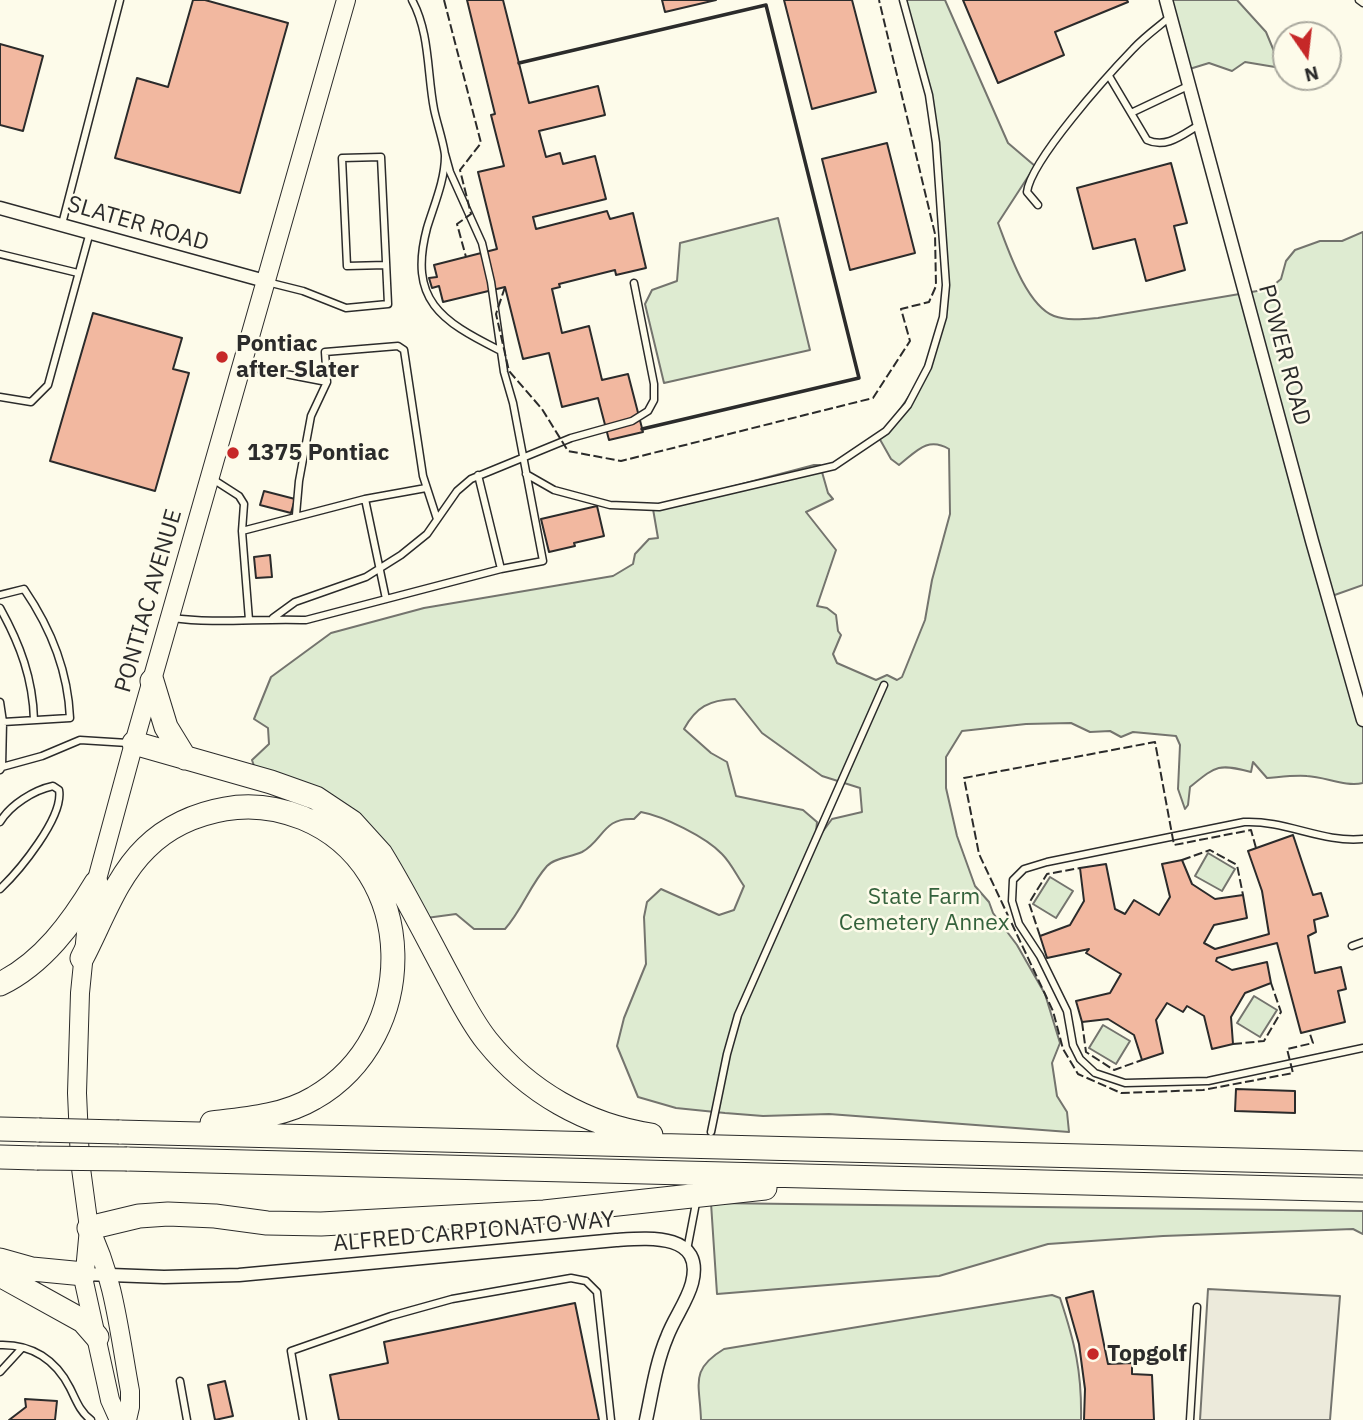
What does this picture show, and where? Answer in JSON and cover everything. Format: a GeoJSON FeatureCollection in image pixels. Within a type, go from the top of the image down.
{"type":"FeatureCollection","features":[{"type":"Feature","properties":{"kind":"highway"},"geometry":{"type":"LineString","coordinates":[[152,681],[166,727],[185,758]]}},
{"type":"Feature","properties":{"kind":"highway"},"geometry":{"type":"LineString","coordinates":[[134,743],[302,793],[328,805],[352,822],[381,854],[478,1027],[511,1066],[539,1090],[589,1119],[617,1128],[715,1140]]}},
{"type":"Feature","properties":{"kind":"highway"},"geometry":{"type":"LineString","coordinates":[[82,958],[125,876],[145,849],[157,838],[184,822],[215,811],[247,806],[294,814],[318,825],[338,839],[361,861],[377,886],[391,930],[393,980],[382,1020],[349,1070],[326,1091],[300,1105],[268,1115],[119,1132]]}},
{"type":"Feature","properties":{"kind":"highway"},"geometry":{"type":"LineString","coordinates":[[0,984],[22,971],[57,939],[96,883]]}},
{"type":"Feature","properties":{"kind":"highway"},"geometry":{"type":"LineString","coordinates":[[0,1129],[715,1140],[1363,1163]]}},
{"type":"Feature","properties":{"kind":"highway"},"geometry":{"type":"LineString","coordinates":[[0,1157],[1363,1190]]}},
{"type":"Feature","properties":{"kind":"highway"},"geometry":{"type":"LineString","coordinates":[[89,1227],[158,1214],[215,1216],[267,1223],[321,1224],[531,1213],[739,1190],[923,1179]]}},
{"type":"Feature","properties":{"kind":"highway"},"geometry":{"type":"LineString","coordinates":[[0,1260],[32,1269],[84,1274]]}},
{"type":"Feature","properties":{"kind":"highway"},"geometry":{"type":"LineString","coordinates":[[0,1275],[83,1321],[97,1337]]}},
{"type":"Feature","properties":{"kind":"main road","name":"PONTIAC AVENUE"},"geometry":{"type":"LineString","coordinates":[[119,1420],[110,1400],[97,1337],[89,1313],[84,1274],[89,1227],[80,1161],[78,1113],[82,958],[96,883],[134,743],[346,0]]}},
{"type":"Feature","properties":{"kind":"main road","name":"PONTIAC AVENUE"},"geometry":{"type":"LineString","coordinates":[[89,1227],[107,1275],[130,1391],[127,1420]]}},
{"type":"Feature","properties":{"kind":"street","name":"POWER ROAD"},"geometry":{"type":"LineString","coordinates":[[1166,0],[1363,720]]}},
{"type":"Feature","properties":{"kind":"street","name":"SLATER ROAD"},"geometry":{"type":"LineString","coordinates":[[0,208],[265,281]]}},
{"type":"Feature","properties":{"kind":"street","name":"ALFRED CARPIONATO WAY"},"geometry":{"type":"LineString","coordinates":[[84,1274],[164,1278],[239,1275],[632,1239],[675,1242],[686,1251]]}},
{"type":"Feature","properties":{"kind":"street"},"geometry":{"type":"LineString","coordinates":[[646,1420],[662,1351],[692,1282],[693,1268],[686,1251]]}},
{"type":"Feature","properties":{"kind":"lane"},"geometry":{"type":"LineString","coordinates":[[62,224],[120,0]]}},
{"type":"Feature","properties":{"kind":"lane"},"geometry":{"type":"LineString","coordinates":[[170,618],[204,622],[273,618],[306,620],[500,569],[543,561],[513,403],[499,349],[491,282],[482,243],[454,182],[445,154],[433,107],[425,33],[420,14],[412,0]]}},
{"type":"Feature","properties":{"kind":"lane"},"geometry":{"type":"LineString","coordinates":[[526,474],[554,490],[610,505],[659,507],[835,466],[886,431],[908,405],[928,367],[943,317],[946,285],[936,143],[929,95],[903,0]]}},
{"type":"Feature","properties":{"kind":"lane"},"geometry":{"type":"LineString","coordinates":[[1038,205],[1027,192],[1028,182],[1059,134],[1134,47],[1170,17]]}},
{"type":"Feature","properties":{"kind":"lane"},"geometry":{"type":"LineString","coordinates":[[1109,76],[1147,140],[1157,145],[1171,141],[1199,125]]}},
{"type":"Feature","properties":{"kind":"lane"},"geometry":{"type":"LineString","coordinates":[[1131,113],[1188,86]]}},
{"type":"Feature","properties":{"kind":"lane"},"geometry":{"type":"LineString","coordinates":[[445,154],[428,228],[421,268],[422,282],[437,309],[448,321],[463,332],[499,349]]}},
{"type":"Feature","properties":{"kind":"lane"},"geometry":{"type":"LineString","coordinates":[[265,281],[303,291],[346,308],[388,304],[381,157],[342,158],[347,266],[386,265]]}},
{"type":"Feature","properties":{"kind":"lane"},"geometry":{"type":"LineString","coordinates":[[0,397],[30,402],[48,384],[90,232]]}},
{"type":"Feature","properties":{"kind":"lane"},"geometry":{"type":"LineString","coordinates":[[0,254],[78,273]]}},
{"type":"Feature","properties":{"kind":"lane"},"geometry":{"type":"LineString","coordinates":[[273,618],[295,602],[366,577],[381,568],[427,534],[457,491],[478,475],[571,439],[632,421],[648,411],[654,400],[654,384],[634,283]]}},
{"type":"Feature","properties":{"kind":"lane"},"geometry":{"type":"LineString","coordinates":[[296,515],[299,481],[311,416],[327,382],[325,352],[398,346],[404,350],[426,488],[437,519]]}},
{"type":"Feature","properties":{"kind":"lane"},"geometry":{"type":"LineString","coordinates":[[240,366],[327,382]]}},
{"type":"Feature","properties":{"kind":"lane"},"geometry":{"type":"LineString","coordinates":[[478,475],[500,569]]}},
{"type":"Feature","properties":{"kind":"lane"},"geometry":{"type":"LineString","coordinates":[[209,477],[239,496],[243,504],[242,531],[249,620]]}},
{"type":"Feature","properties":{"kind":"lane"},"geometry":{"type":"LineString","coordinates":[[242,531],[296,515],[426,488]]}},
{"type":"Feature","properties":{"kind":"lane"},"geometry":{"type":"LineString","coordinates":[[365,499],[386,599]]}},
{"type":"Feature","properties":{"kind":"lane"},"geometry":{"type":"LineString","coordinates":[[0,594],[23,589],[46,628],[63,667],[69,695],[70,718],[3,722]]}},
{"type":"Feature","properties":{"kind":"lane"},"geometry":{"type":"LineString","coordinates":[[0,608],[24,660],[32,690],[34,720]]}},
{"type":"Feature","properties":{"kind":"lane"},"geometry":{"type":"LineString","coordinates":[[715,1140],[727,1054],[738,1015],[884,685]]}},
{"type":"Feature","properties":{"kind":"lane"},"geometry":{"type":"LineString","coordinates":[[0,702],[3,722],[1,768],[42,756],[80,740],[134,743]]}},
{"type":"Feature","properties":{"kind":"lane"},"geometry":{"type":"LineString","coordinates":[[0,889],[34,849],[60,799],[59,790],[52,786],[40,788],[1,817]]}},
{"type":"Feature","properties":{"kind":"lane"},"geometry":{"type":"LineString","coordinates":[[1363,839],[1333,839],[1287,825],[1260,821],[1233,824],[1024,869],[1013,880],[1012,901],[1020,923],[1067,1011],[1073,1045],[1080,1059],[1095,1073],[1125,1083],[1208,1081],[1363,1048]]}},
{"type":"Feature","properties":{"kind":"lane"},"geometry":{"type":"LineString","coordinates":[[1352,946],[1363,942]]}},
{"type":"Feature","properties":{"kind":"lane"},"geometry":{"type":"LineString","coordinates":[[686,1251],[696,1203]]}},
{"type":"Feature","properties":{"kind":"lane"},"geometry":{"type":"LineString","coordinates":[[303,1420],[291,1352],[391,1316],[452,1299],[571,1278],[586,1281],[597,1292],[611,1420]]}},
{"type":"Feature","properties":{"kind":"lane"},"geometry":{"type":"LineString","coordinates":[[1191,1420],[1197,1307]]}},
{"type":"Feature","properties":{"kind":"lane"},"geometry":{"type":"LineString","coordinates":[[0,1345],[22,1348],[46,1356],[65,1379],[81,1409],[91,1420]]}},
{"type":"Feature","properties":{"kind":"lane"},"geometry":{"type":"LineString","coordinates":[[0,1372],[22,1348]]}},
{"type":"Feature","properties":{"kind":"lane"},"geometry":{"type":"LineString","coordinates":[[180,1381],[187,1420]]}},
{"type":"Feature","properties":{"kind":"green space","name":"State Farm Cemetery Annex"},"geometry":{"type":"Polygon","coordinates":[[[903,0],[945,0],[1008,143],[1035,166],[998,223],[1027,289],[1044,310],[1059,318],[1098,318],[1269,289],[1281,279],[1286,261],[1295,250],[1320,241],[1342,241],[1363,232],[1363,585],[1329,597],[1363,723],[1363,783],[1349,784],[1307,776],[1267,778],[1253,762],[1251,772],[1224,767],[1206,775],[1190,787],[1185,809],[1178,789],[1180,745],[1176,736],[1133,732],[1121,737],[1110,731],[1090,732],[1071,723],[1026,724],[962,731],[946,757],[946,788],[957,836],[975,886],[989,902],[993,913],[1017,945],[1045,994],[1060,1043],[1052,1063],[1057,1096],[1067,1112],[1069,1132],[829,1114],[763,1116],[725,1113],[676,1108],[638,1097],[617,1046],[624,1018],[646,964],[644,917],[647,902],[661,889],[719,915],[734,910],[744,886],[715,847],[684,828],[641,812],[634,819],[624,819],[609,826],[582,852],[550,863],[505,929],[474,929],[456,914],[419,919],[368,839],[257,775],[252,760],[269,744],[268,728],[254,719],[271,677],[331,633],[424,608],[613,576],[633,564],[635,554],[649,539],[658,538],[653,509],[655,507],[814,465],[820,465],[828,493],[833,499],[806,512],[836,550],[817,606],[827,608],[836,615],[841,635],[833,654],[837,663],[876,680],[887,675],[897,680],[902,677],[925,620],[932,580],[950,514],[949,449],[941,445],[928,445],[899,465],[891,459],[878,436],[901,408],[920,377],[935,344],[945,309],[930,94],[903,0]],[[735,699],[704,706],[693,715],[684,729],[711,753],[727,762],[736,796],[803,810],[817,822],[815,842],[832,819],[862,812],[860,788],[822,776],[762,733],[735,699]]]}},
{"type":"Feature","properties":{"kind":"green space"},"geometry":{"type":"Polygon","coordinates":[[[1167,0],[1237,0],[1266,32],[1272,46],[1272,66],[1245,62],[1232,71],[1209,63],[1183,71],[1167,0]]]}},
{"type":"Feature","properties":{"kind":"green space"},"geometry":{"type":"Polygon","coordinates":[[[778,218],[810,350],[664,383],[645,304],[652,290],[677,281],[680,243],[778,218]]]}},
{"type":"Feature","properties":{"kind":"green space"},"geometry":{"type":"Polygon","coordinates":[[[1208,853],[1235,869],[1222,891],[1195,876],[1208,853]]]}},
{"type":"Feature","properties":{"kind":"green space"},"geometry":{"type":"Polygon","coordinates":[[[1050,877],[1073,891],[1056,918],[1033,904],[1050,877]]]}},
{"type":"Feature","properties":{"kind":"green space"},"geometry":{"type":"Polygon","coordinates":[[[1254,996],[1277,1010],[1260,1037],[1237,1023],[1254,996]]]}},
{"type":"Feature","properties":{"kind":"green space"},"geometry":{"type":"Polygon","coordinates":[[[1103,1025],[1130,1041],[1116,1064],[1089,1048],[1103,1025]]]}},
{"type":"Feature","properties":{"kind":"green space"},"geometry":{"type":"Polygon","coordinates":[[[711,1203],[1363,1211],[1363,1234],[1353,1229],[1163,1236],[1048,1244],[939,1276],[717,1294],[711,1203]]]}},
{"type":"Feature","properties":{"kind":"green space"},"geometry":{"type":"Polygon","coordinates":[[[1052,1295],[1060,1298],[1074,1344],[1079,1372],[1081,1420],[701,1420],[701,1371],[724,1349],[1052,1295]]]}},
{"type":"Feature","properties":{"kind":"shaded area"},"geometry":{"type":"Polygon","coordinates":[[[1208,1289],[1340,1296],[1330,1420],[1200,1420],[1208,1289]]]}},
{"type":"Feature","properties":{"kind":"building"},"geometry":{"type":"Polygon","coordinates":[[[193,0],[205,0],[288,23],[240,193],[115,158],[137,78],[168,87],[193,0]]]}},
{"type":"Feature","properties":{"kind":"building"},"geometry":{"type":"Polygon","coordinates":[[[467,0],[503,0],[529,103],[598,86],[605,115],[539,131],[546,157],[560,153],[563,164],[595,156],[606,199],[533,217],[536,229],[607,211],[610,219],[633,213],[646,268],[616,275],[615,270],[559,284],[560,287],[552,289],[562,333],[589,326],[602,380],[628,374],[643,432],[609,440],[598,398],[562,407],[549,353],[523,359],[505,287],[443,302],[439,286],[432,288],[429,278],[437,277],[434,265],[497,249],[478,172],[504,166],[491,115],[495,114],[467,0]]]}},
{"type":"Feature","properties":{"kind":"building"},"geometry":{"type":"Polygon","coordinates":[[[662,0],[716,0],[665,12],[662,0]]]}},
{"type":"Feature","properties":{"kind":"building"},"geometry":{"type":"Polygon","coordinates":[[[784,0],[852,0],[876,92],[812,109],[784,0]]]}},
{"type":"Feature","properties":{"kind":"building"},"geometry":{"type":"Polygon","coordinates":[[[963,0],[1128,2],[1055,32],[1064,55],[998,83],[963,0]]]}},
{"type":"Feature","properties":{"kind":"building"},"geometry":{"type":"Polygon","coordinates":[[[0,44],[43,56],[23,131],[0,125],[0,44]]]}},
{"type":"Feature","properties":{"kind":"building"},"geometry":{"type":"Polygon","coordinates":[[[887,143],[915,253],[850,270],[822,159],[887,143]]]}},
{"type":"Feature","properties":{"kind":"building"},"geometry":{"type":"Polygon","coordinates":[[[1171,163],[1187,223],[1174,226],[1185,270],[1146,281],[1135,239],[1093,249],[1077,188],[1171,163]]]}},
{"type":"Feature","properties":{"kind":"building"},"geometry":{"type":"Polygon","coordinates":[[[93,313],[182,338],[173,369],[189,373],[155,491],[50,461],[93,313]]]}},
{"type":"Feature","properties":{"kind":"building"},"geometry":{"type":"Polygon","coordinates":[[[264,491],[295,499],[291,513],[260,505],[264,491]]]}},
{"type":"Feature","properties":{"kind":"building"},"geometry":{"type":"Polygon","coordinates":[[[597,506],[604,536],[549,552],[541,519],[597,506]]]}},
{"type":"Feature","properties":{"kind":"building"},"geometry":{"type":"Polygon","coordinates":[[[270,555],[272,577],[256,578],[254,557],[270,555]]]}},
{"type":"Feature","properties":{"kind":"building"},"geometry":{"type":"Polygon","coordinates":[[[1293,835],[1313,895],[1321,893],[1328,916],[1314,920],[1316,932],[1308,936],[1315,973],[1341,967],[1346,989],[1338,991],[1345,1022],[1301,1033],[1277,943],[1217,958],[1216,961],[1232,970],[1267,962],[1271,983],[1245,993],[1231,1017],[1233,1044],[1212,1049],[1204,1016],[1187,1006],[1183,1012],[1167,1003],[1156,1020],[1163,1053],[1142,1060],[1134,1035],[1108,1019],[1082,1022],[1076,1001],[1110,993],[1121,974],[1086,953],[1089,949],[1047,958],[1040,936],[1070,925],[1084,901],[1080,868],[1106,864],[1115,909],[1125,914],[1134,900],[1159,915],[1170,897],[1162,864],[1182,860],[1192,884],[1215,899],[1243,895],[1247,918],[1214,925],[1204,943],[1215,949],[1269,934],[1262,891],[1248,851],[1293,835]]]}},
{"type":"Feature","properties":{"kind":"building"},"geometry":{"type":"Polygon","coordinates":[[[1236,1089],[1295,1091],[1295,1113],[1235,1111],[1236,1089]]]}},
{"type":"Feature","properties":{"kind":"building","name":"Topgolf"},"geometry":{"type":"Polygon","coordinates":[[[1093,1291],[1108,1364],[1132,1363],[1132,1374],[1152,1375],[1154,1420],[1084,1420],[1085,1389],[1079,1344],[1066,1298],[1093,1291]]]}},
{"type":"Feature","properties":{"kind":"building"},"geometry":{"type":"Polygon","coordinates":[[[575,1303],[599,1420],[339,1420],[330,1375],[388,1363],[384,1342],[575,1303]]]}},
{"type":"Feature","properties":{"kind":"building"},"geometry":{"type":"Polygon","coordinates":[[[225,1381],[233,1416],[215,1420],[208,1385],[225,1381]]]}},
{"type":"Feature","properties":{"kind":"building"},"geometry":{"type":"Polygon","coordinates":[[[25,1399],[57,1401],[55,1420],[9,1420],[26,1407],[25,1399]]]}},
{"type":"Feature","properties":{"kind":"fence"},"geometry":{"type":"LineString","coordinates":[[444,0],[481,143],[460,170],[471,214],[457,224],[466,257]]}},
{"type":"Feature","properties":{"kind":"fence"},"geometry":{"type":"LineString","coordinates":[[505,287],[496,314],[509,371],[542,409],[568,451],[621,461],[873,398],[910,341],[901,309],[929,302],[936,286],[935,234],[879,0]]}},
{"type":"Feature","properties":{"kind":"fence"},"geometry":{"type":"LineString","coordinates":[[1256,848],[1251,830],[1174,845],[1155,742],[964,778],[979,854],[1053,1011],[1063,1049],[1078,1074],[1121,1093],[1203,1090],[1293,1073],[1287,1049],[1313,1043],[1309,1031]]}},
{"type":"Feature","properties":{"kind":"fence"},"geometry":{"type":"LineString","coordinates":[[1182,860],[1210,850],[1237,865],[1243,895]]}},
{"type":"Feature","properties":{"kind":"fence"},"geometry":{"type":"LineString","coordinates":[[1040,936],[1029,903],[1047,874],[1080,868]]}},
{"type":"Feature","properties":{"kind":"fence"},"geometry":{"type":"LineString","coordinates":[[1233,1044],[1264,1041],[1281,1012],[1271,983]]}},
{"type":"Feature","properties":{"kind":"fence"},"geometry":{"type":"LineString","coordinates":[[1082,1022],[1086,1052],[1114,1070],[1142,1060]]}},
{"type":"Feature","properties":{"kind":"wall"},"geometry":{"type":"LineString","coordinates":[[519,63],[766,5],[859,378],[642,429]]}},
{"type":"Feature","properties":{"kind":"place","name":"Pontiac after Slater"},"geometry":{"type":"Point","coordinates":[222,357]}},
{"type":"Feature","properties":{"kind":"place","name":"1375 Pontiac"},"geometry":{"type":"Point","coordinates":[233,453]}},
{"type":"Feature","properties":{"kind":"place","name":"Topgolf"},"geometry":{"type":"Point","coordinates":[1093,1354]}}]}
